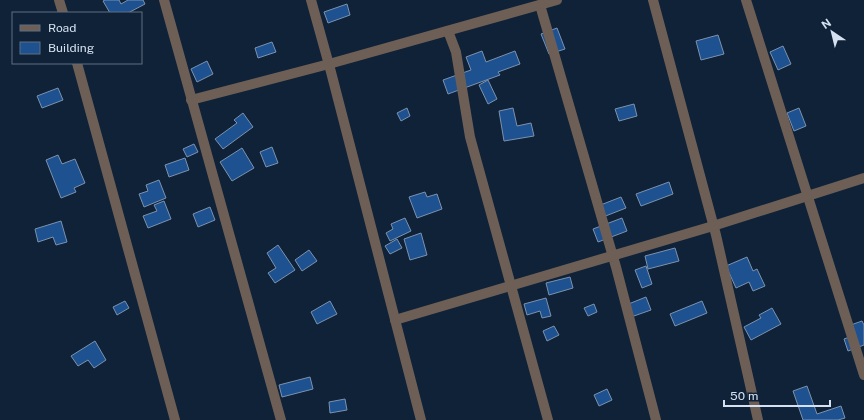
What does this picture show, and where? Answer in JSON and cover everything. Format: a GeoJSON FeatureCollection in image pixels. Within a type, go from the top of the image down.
{"type":"FeatureCollection","features":[{"type":"Feature","properties":{"kind":"street"},"geometry":{"type":"LineString","coordinates":[[59,0],[63,12]]}},
{"type":"Feature","properties":{"kind":"street"},"geometry":{"type":"LineString","coordinates":[[164,0],[281,420]]}},
{"type":"Feature","properties":{"kind":"street"},"geometry":{"type":"LineString","coordinates":[[311,0],[421,420]]}},
{"type":"Feature","properties":{"kind":"street"},"geometry":{"type":"LineString","coordinates":[[192,100],[329,64],[557,0]]}},
{"type":"Feature","properties":{"kind":"street"},"geometry":{"type":"LineString","coordinates":[[653,0],[713,226],[758,420]]}},
{"type":"Feature","properties":{"kind":"street"},"geometry":{"type":"LineString","coordinates":[[746,0],[864,375]]}},
{"type":"Feature","properties":{"kind":"street"},"geometry":{"type":"LineString","coordinates":[[540,5],[613,256],[656,420]]}},
{"type":"Feature","properties":{"kind":"street"},"geometry":{"type":"LineString","coordinates":[[448,31],[456,52],[470,137],[548,420]]}},
{"type":"Feature","properties":{"kind":"street"},"geometry":{"type":"LineString","coordinates":[[77,64],[175,420]]}},
{"type":"Feature","properties":{"kind":"street"},"geometry":{"type":"LineString","coordinates":[[395,320],[713,226],[864,178]]}},
{"type":"Feature","properties":{"kind":"building"},"geometry":{"type":"Polygon","coordinates":[[[119,0],[121,4],[128,0],[143,0],[145,4],[130,12],[109,12],[103,1],[119,0]]]}},
{"type":"Feature","properties":{"kind":"building"},"geometry":{"type":"Polygon","coordinates":[[[347,4],[350,15],[328,23],[324,12],[347,4]]]}},
{"type":"Feature","properties":{"kind":"building"},"geometry":{"type":"Polygon","coordinates":[[[557,28],[565,49],[549,54],[541,34],[557,28]]]}},
{"type":"Feature","properties":{"kind":"building"},"geometry":{"type":"Polygon","coordinates":[[[718,35],[724,54],[701,60],[696,41],[718,35]]]}},
{"type":"Feature","properties":{"kind":"building"},"geometry":{"type":"Polygon","coordinates":[[[272,42],[276,52],[258,58],[255,48],[272,42]]]}},
{"type":"Feature","properties":{"kind":"building"},"geometry":{"type":"Polygon","coordinates":[[[783,46],[791,64],[778,70],[770,52],[783,46]]]}},
{"type":"Feature","properties":{"kind":"building"},"geometry":{"type":"Polygon","coordinates":[[[482,51],[486,62],[515,51],[520,64],[498,72],[500,75],[448,94],[443,80],[471,70],[466,57],[482,51]]]}},
{"type":"Feature","properties":{"kind":"building"},"geometry":{"type":"Polygon","coordinates":[[[207,61],[213,74],[197,82],[191,69],[207,61]]]}},
{"type":"Feature","properties":{"kind":"building"},"geometry":{"type":"Polygon","coordinates":[[[488,80],[497,99],[488,104],[479,85],[488,80]]]}},
{"type":"Feature","properties":{"kind":"building"},"geometry":{"type":"Polygon","coordinates":[[[58,88],[63,100],[42,108],[37,96],[58,88]]]}},
{"type":"Feature","properties":{"kind":"building"},"geometry":{"type":"Polygon","coordinates":[[[634,104],[637,116],[619,121],[615,109],[634,104]]]}},
{"type":"Feature","properties":{"kind":"building"},"geometry":{"type":"Polygon","coordinates":[[[407,108],[410,116],[401,121],[397,113],[407,108]]]}},
{"type":"Feature","properties":{"kind":"building"},"geometry":{"type":"Polygon","coordinates":[[[513,108],[517,126],[531,123],[534,136],[504,141],[499,111],[513,108]]]}},
{"type":"Feature","properties":{"kind":"building"},"geometry":{"type":"Polygon","coordinates":[[[799,108],[806,126],[794,131],[787,113],[799,108]]]}},
{"type":"Feature","properties":{"kind":"building"},"geometry":{"type":"Polygon","coordinates":[[[243,113],[253,127],[223,149],[215,139],[237,123],[234,120],[243,113]]]}},
{"type":"Feature","properties":{"kind":"building"},"geometry":{"type":"Polygon","coordinates":[[[194,144],[198,152],[187,157],[183,149],[194,144]]]}},
{"type":"Feature","properties":{"kind":"building"},"geometry":{"type":"Polygon","coordinates":[[[272,147],[278,163],[266,167],[260,152],[272,147]]]}},
{"type":"Feature","properties":{"kind":"building"},"geometry":{"type":"Polygon","coordinates":[[[242,148],[254,168],[232,181],[220,162],[242,148]]]}},
{"type":"Feature","properties":{"kind":"building"},"geometry":{"type":"Polygon","coordinates":[[[58,155],[62,164],[75,159],[85,183],[74,188],[76,192],[61,198],[46,160],[58,155]]]}},
{"type":"Feature","properties":{"kind":"building"},"geometry":{"type":"Polygon","coordinates":[[[185,158],[189,170],[169,177],[165,165],[185,158]]]}},
{"type":"Feature","properties":{"kind":"building"},"geometry":{"type":"Polygon","coordinates":[[[159,180],[166,198],[144,207],[139,194],[148,191],[146,185],[159,180]]]}},
{"type":"Feature","properties":{"kind":"building"},"geometry":{"type":"Polygon","coordinates":[[[669,182],[673,194],[641,206],[636,194],[669,182]]]}},
{"type":"Feature","properties":{"kind":"building"},"geometry":{"type":"Polygon","coordinates":[[[425,192],[427,197],[437,194],[442,209],[417,218],[409,197],[425,192]]]}},
{"type":"Feature","properties":{"kind":"building"},"geometry":{"type":"Polygon","coordinates":[[[621,197],[626,208],[603,217],[598,206],[621,197]]]}},
{"type":"Feature","properties":{"kind":"building"},"geometry":{"type":"Polygon","coordinates":[[[164,201],[171,219],[148,228],[143,216],[157,211],[154,205],[164,201]]]}},
{"type":"Feature","properties":{"kind":"building"},"geometry":{"type":"Polygon","coordinates":[[[210,207],[215,220],[198,227],[193,214],[210,207]]]}},
{"type":"Feature","properties":{"kind":"building"},"geometry":{"type":"Polygon","coordinates":[[[405,218],[411,231],[390,241],[386,233],[393,229],[391,224],[405,218]]]}},
{"type":"Feature","properties":{"kind":"building"},"geometry":{"type":"Polygon","coordinates":[[[622,218],[627,231],[598,242],[593,229],[622,218]]]}},
{"type":"Feature","properties":{"kind":"building"},"geometry":{"type":"Polygon","coordinates":[[[61,221],[67,242],[56,245],[53,237],[38,242],[35,229],[61,221]]]}},
{"type":"Feature","properties":{"kind":"building"},"geometry":{"type":"Polygon","coordinates":[[[421,233],[427,255],[410,260],[404,239],[421,233]]]}},
{"type":"Feature","properties":{"kind":"building"},"geometry":{"type":"Polygon","coordinates":[[[397,239],[402,248],[390,254],[385,246],[397,239]]]}},
{"type":"Feature","properties":{"kind":"building"},"geometry":{"type":"Polygon","coordinates":[[[278,245],[295,270],[275,283],[268,273],[276,268],[267,253],[278,245]]]}},
{"type":"Feature","properties":{"kind":"building"},"geometry":{"type":"Polygon","coordinates":[[[675,248],[679,261],[648,269],[645,256],[675,248]]]}},
{"type":"Feature","properties":{"kind":"building"},"geometry":{"type":"Polygon","coordinates":[[[309,250],[317,261],[302,271],[295,260],[309,250]]]}},
{"type":"Feature","properties":{"kind":"building"},"geometry":{"type":"Polygon","coordinates":[[[747,257],[753,271],[757,269],[765,286],[753,291],[749,282],[736,288],[726,266],[747,257]]]}},
{"type":"Feature","properties":{"kind":"building"},"geometry":{"type":"Polygon","coordinates":[[[646,266],[652,284],[642,288],[635,270],[646,266]]]}},
{"type":"Feature","properties":{"kind":"building"},"geometry":{"type":"Polygon","coordinates":[[[570,277],[573,288],[549,295],[546,283],[570,277]]]}},
{"type":"Feature","properties":{"kind":"building"},"geometry":{"type":"Polygon","coordinates":[[[646,297],[651,310],[631,317],[626,305],[646,297]]]}},
{"type":"Feature","properties":{"kind":"building"},"geometry":{"type":"Polygon","coordinates":[[[546,298],[551,316],[542,318],[540,311],[527,315],[524,304],[546,298]]]}},
{"type":"Feature","properties":{"kind":"building"},"geometry":{"type":"Polygon","coordinates":[[[125,301],[129,308],[117,315],[113,307],[125,301]]]}},
{"type":"Feature","properties":{"kind":"building"},"geometry":{"type":"Polygon","coordinates":[[[330,301],[337,314],[317,324],[311,312],[330,301]]]}},
{"type":"Feature","properties":{"kind":"building"},"geometry":{"type":"Polygon","coordinates":[[[702,301],[707,313],[675,326],[670,314],[702,301]]]}},
{"type":"Feature","properties":{"kind":"building"},"geometry":{"type":"Polygon","coordinates":[[[594,304],[597,312],[588,316],[584,308],[594,304]]]}},
{"type":"Feature","properties":{"kind":"building"},"geometry":{"type":"Polygon","coordinates":[[[772,308],[781,324],[751,340],[744,327],[761,318],[759,315],[772,308]]]}},
{"type":"Feature","properties":{"kind":"building"},"geometry":{"type":"Polygon","coordinates":[[[862,321],[864,325],[864,345],[848,351],[844,339],[852,336],[848,326],[862,321]]]}},
{"type":"Feature","properties":{"kind":"building"},"geometry":{"type":"Polygon","coordinates":[[[554,326],[559,335],[547,341],[543,331],[554,326]]]}},
{"type":"Feature","properties":{"kind":"building"},"geometry":{"type":"Polygon","coordinates":[[[95,341],[106,360],[94,368],[88,360],[78,366],[71,356],[95,341]]]}},
{"type":"Feature","properties":{"kind":"building"},"geometry":{"type":"Polygon","coordinates":[[[310,377],[313,389],[282,397],[279,385],[310,377]]]}},
{"type":"Feature","properties":{"kind":"building"},"geometry":{"type":"Polygon","coordinates":[[[807,386],[817,414],[841,406],[845,418],[838,420],[803,420],[793,391],[807,386]]]}},
{"type":"Feature","properties":{"kind":"building"},"geometry":{"type":"Polygon","coordinates":[[[607,389],[612,400],[599,406],[594,395],[607,389]]]}},
{"type":"Feature","properties":{"kind":"building"},"geometry":{"type":"Polygon","coordinates":[[[345,399],[347,410],[330,413],[329,402],[345,399]]]}}]}
